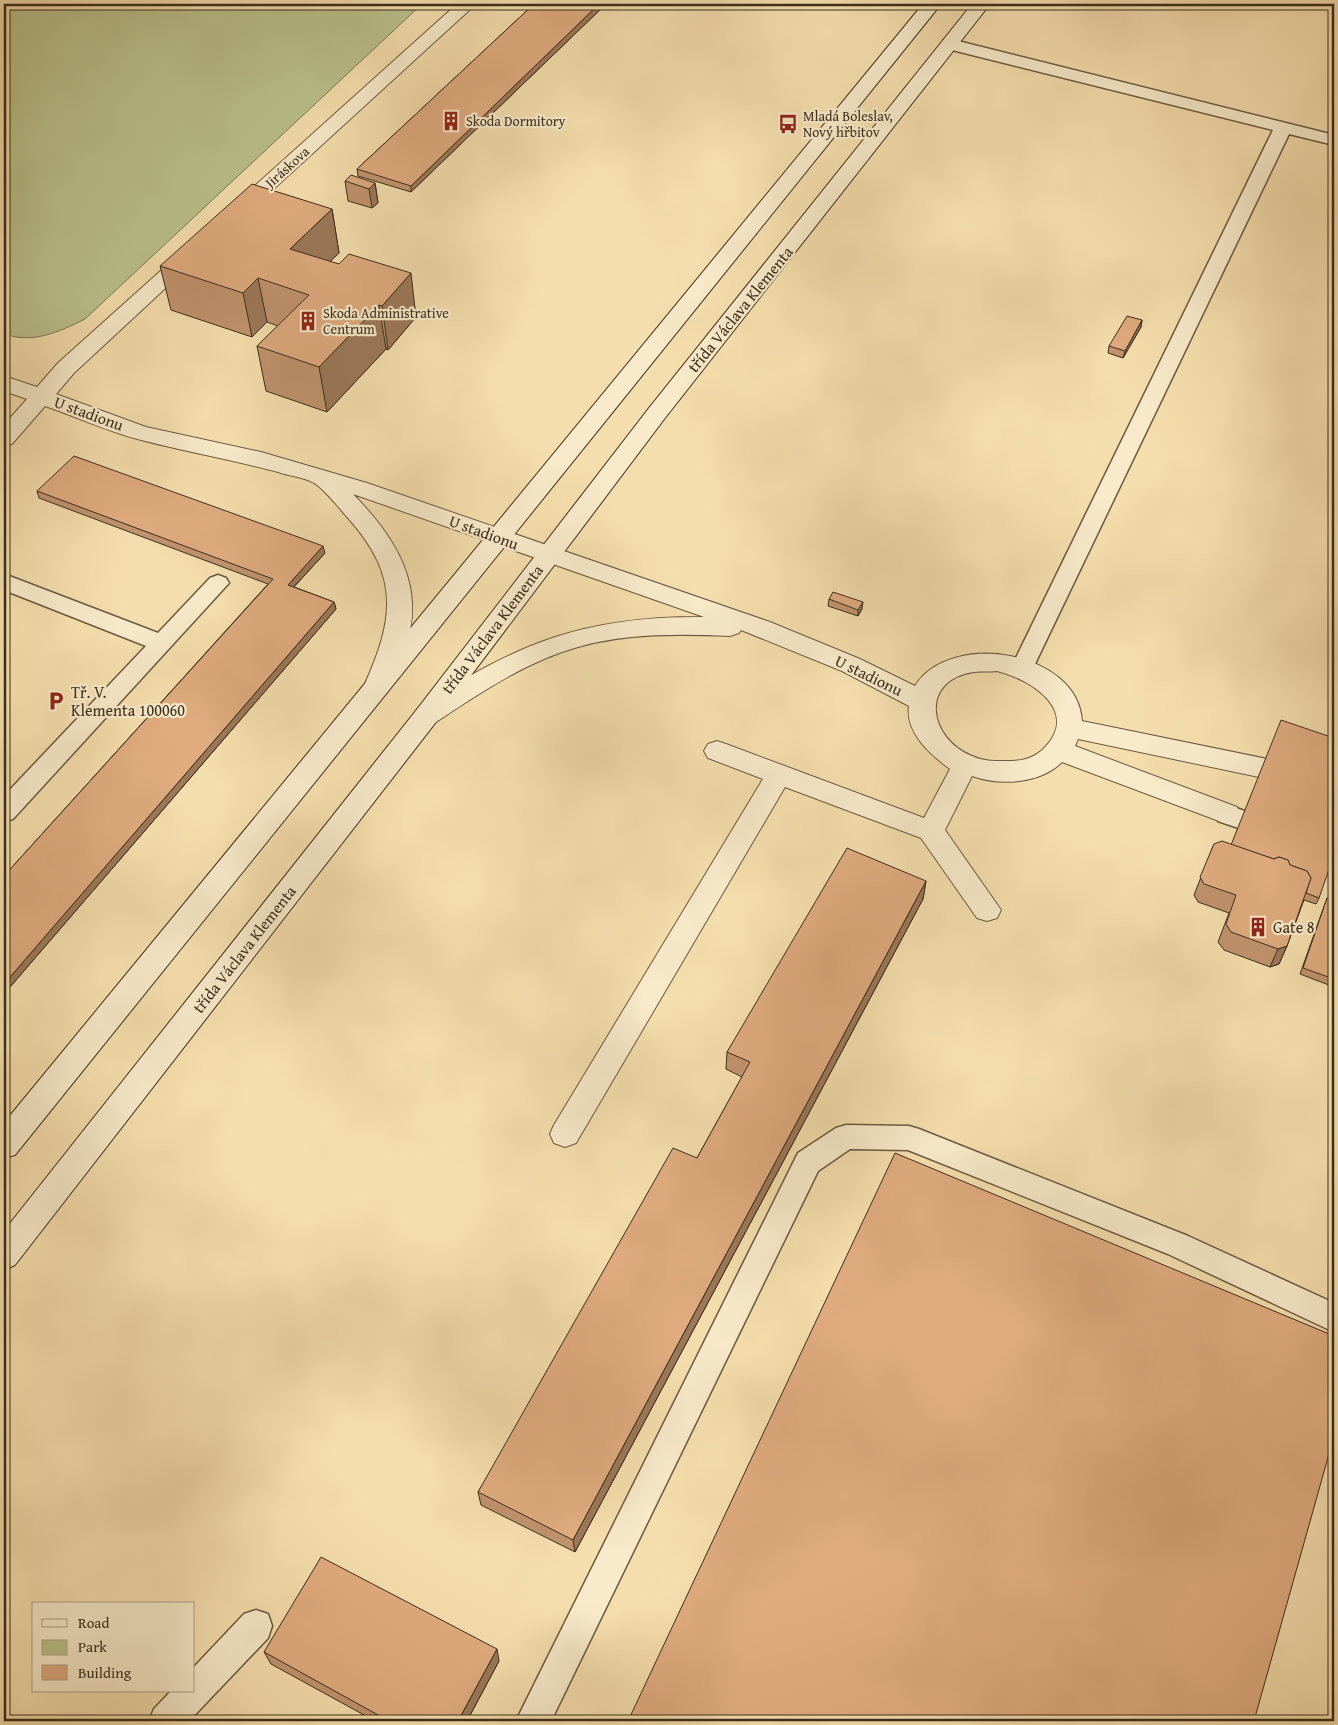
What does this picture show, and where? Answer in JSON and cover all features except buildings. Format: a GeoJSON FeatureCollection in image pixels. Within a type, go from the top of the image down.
{"type":"FeatureCollection","features":[{"type":"Feature","properties":{"kind":"street","name":"Jiráskova"},"geometry":{"type":"LineString","coordinates":[[221,227],[259,202],[467,4]]}},
{"type":"Feature","properties":{"kind":"street"},"geometry":{"type":"LineString","coordinates":[[4,1146],[932,4]]}},
{"type":"Feature","properties":{"kind":"street","name":"třída Václava Klementa"},"geometry":{"type":"LineString","coordinates":[[4,1256],[427,715],[657,413],[982,4]]}},
{"type":"Feature","properties":{"kind":"street"},"geometry":{"type":"LineString","coordinates":[[4,438],[66,368],[206,240]]}},
{"type":"Feature","properties":{"kind":"street","name":"U stadionu"},"geometry":{"type":"LineString","coordinates":[[4,383],[141,433],[320,475],[761,628],[851,665],[921,700]]}},
{"type":"Feature","properties":{"kind":"street"},"geometry":{"type":"LineString","coordinates":[[320,475],[346,500],[369,528],[394,566],[398,589],[399,615],[395,639],[376,688]]}},
{"type":"Feature","properties":{"kind":"street","name":"U stadionu"},"geometry":{"type":"LineString","coordinates":[[427,715],[499,670],[551,646],[581,637],[645,627],[699,625],[761,628]]}},
{"type":"Feature","properties":{"kind":"street"},"geometry":{"type":"LineString","coordinates":[[997,662],[1022,668],[1043,678],[1059,693],[1068,710],[1070,728],[1060,752],[1046,762],[1021,771],[1007,773],[965,766],[937,748],[922,726],[921,700],[931,683],[948,671],[971,663],[997,662]]}},
{"type":"Feature","properties":{"kind":"street"},"geometry":{"type":"LineString","coordinates":[[1070,728],[1309,778]]}},
{"type":"Feature","properties":{"kind":"street"},"geometry":{"type":"LineString","coordinates":[[717,752],[931,832],[987,910]]}},
{"type":"Feature","properties":{"kind":"street"},"geometry":{"type":"LineString","coordinates":[[1060,752],[1227,814]]}},
{"type":"Feature","properties":{"kind":"street"},"geometry":{"type":"LineString","coordinates":[[931,832],[965,766]]}},
{"type":"Feature","properties":{"kind":"street"},"geometry":{"type":"LineString","coordinates":[[565,1134],[779,775]]}},
{"type":"Feature","properties":{"kind":"lane"},"geometry":{"type":"LineString","coordinates":[[950,44],[1334,140]]}},
{"type":"Feature","properties":{"kind":"lane"},"geometry":{"type":"LineString","coordinates":[[1022,668],[1283,128]]}},
{"type":"Feature","properties":{"kind":"lane"},"geometry":{"type":"LineString","coordinates":[[4,582],[161,643]]}},
{"type":"Feature","properties":{"kind":"lane"},"geometry":{"type":"LineString","coordinates":[[4,812],[218,583]]}},
{"type":"Feature","properties":{"kind":"lane"},"geometry":{"type":"LineString","coordinates":[[1227,814],[1334,851]]}},
{"type":"Feature","properties":{"kind":"lane"},"geometry":{"type":"LineString","coordinates":[[533,1721],[808,1162],[846,1136],[909,1138],[1178,1245],[1334,1318]]}},
{"type":"Feature","properties":{"kind":"lane"},"geometry":{"type":"LineString","coordinates":[[195,1690],[256,1626]]}},
{"type":"Feature","properties":{"kind":"lane"},"geometry":{"type":"LineString","coordinates":[[166,1721],[193,1692]]}},
{"type":"Feature","properties":{"kind":"green space"},"geometry":{"type":"Polygon","coordinates":[[[4,4],[422,4],[85,319],[56,332],[25,338],[4,334],[4,4]]]}},
{"type":"Feature","properties":{"kind":"place","name":"Skoda Dormitory"},"geometry":{"type":"Point","coordinates":[451,121]}},
{"type":"Feature","properties":{"kind":"place","name":"Mladá Boleslav, Nový hřbitov"},"geometry":{"type":"Point","coordinates":[788,124]}},
{"type":"Feature","properties":{"kind":"place","name":"Skoda Administrative Centrum"},"geometry":{"type":"Point","coordinates":[308,321]}},
{"type":"Feature","properties":{"kind":"place","name":"Tř. V. Klementa 100060"},"geometry":{"type":"Point","coordinates":[56,701]}},
{"type":"Feature","properties":{"kind":"place","name":"Gate 8"},"geometry":{"type":"Point","coordinates":[1258,927]}}]}
